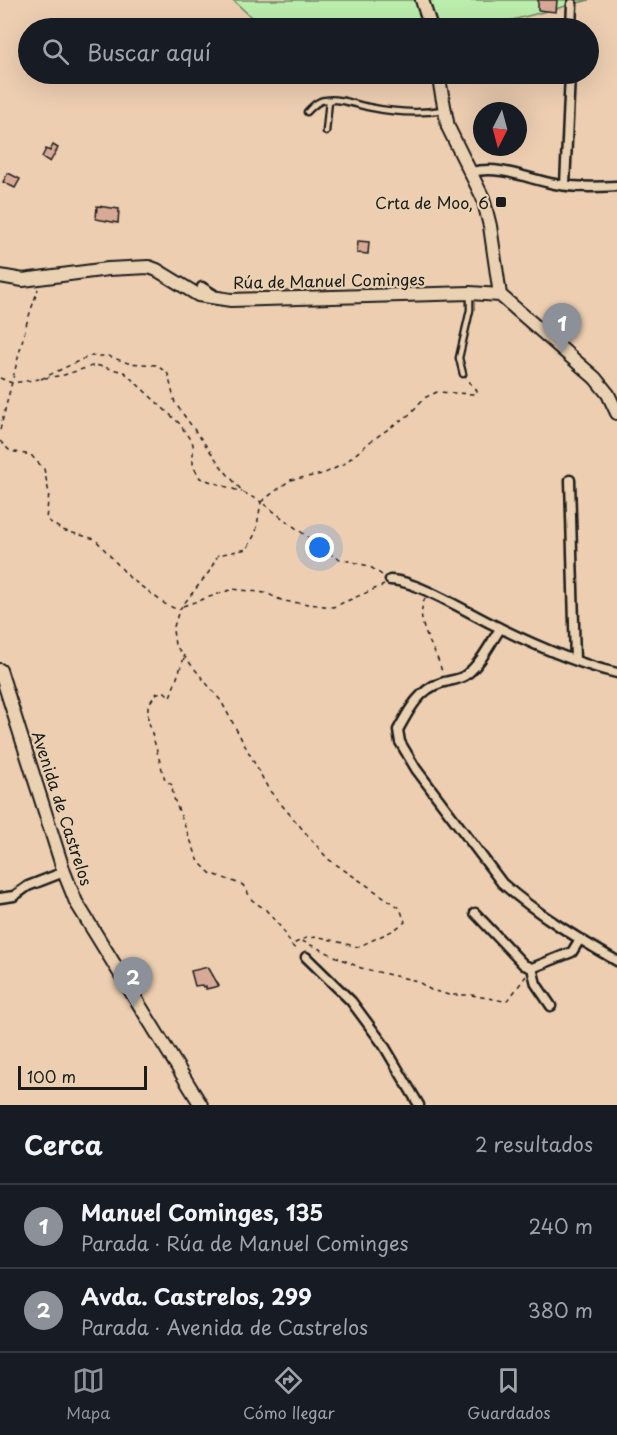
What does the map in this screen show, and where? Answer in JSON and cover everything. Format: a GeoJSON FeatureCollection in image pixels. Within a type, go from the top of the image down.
{"type":"FeatureCollection","features":[{"type":"Feature","properties":{"kind":"street"},"geometry":{"type":"LineString","coordinates":[[422,0],[428,18]]}},
{"type":"Feature","properties":{"kind":"street"},"geometry":{"type":"LineString","coordinates":[[571,18],[572,4]]}},
{"type":"Feature","properties":{"kind":"street"},"geometry":{"type":"LineString","coordinates":[[440,84],[448,127],[483,198],[490,226],[500,295],[595,378],[608,394],[617,413]]}},
{"type":"Feature","properties":{"kind":"street"},"geometry":{"type":"LineString","coordinates":[[565,185],[570,84]]}},
{"type":"Feature","properties":{"kind":"street"},"geometry":{"type":"LineString","coordinates":[[471,172],[484,170],[510,173],[565,185],[617,186]]}},
{"type":"Feature","properties":{"kind":"street","name":"Rúa de Manuel Cominges"},"geometry":{"type":"LineString","coordinates":[[0,276],[23,280],[108,269],[149,267],[191,292],[231,300],[470,293],[500,295]]}},
{"type":"Feature","properties":{"kind":"street"},"geometry":{"type":"LineString","coordinates":[[202,287],[213,294],[213,298]]}},
{"type":"Feature","properties":{"kind":"street"},"geometry":{"type":"LineString","coordinates":[[570,480],[575,660]]}},
{"type":"Feature","properties":{"kind":"street"},"geometry":{"type":"LineString","coordinates":[[390,580],[399,580],[427,592],[501,629],[575,660],[617,673]]}},
{"type":"Feature","properties":{"kind":"street"},"geometry":{"type":"LineString","coordinates":[[501,629],[476,665],[465,676],[438,683],[414,702],[398,730],[400,742],[416,768],[502,884],[519,899],[617,961]]}},
{"type":"Feature","properties":{"kind":"street","name":"Avenida de Castrelos"},"geometry":{"type":"LineString","coordinates":[[0,670],[64,872],[76,902],[201,1105]]}},
{"type":"Feature","properties":{"kind":"street"},"geometry":{"type":"LineString","coordinates":[[0,898],[14,896],[28,886],[64,872]]}},
{"type":"Feature","properties":{"kind":"street"},"geometry":{"type":"LineString","coordinates":[[475,913],[524,965],[532,968],[572,952],[580,939]]}},
{"type":"Feature","properties":{"kind":"street"},"geometry":{"type":"LineString","coordinates":[[306,957],[351,1001],[382,1044],[419,1105]]}},
{"type":"Feature","properties":{"kind":"street"},"geometry":{"type":"LineString","coordinates":[[532,968],[536,984],[551,1006]]}},
{"type":"Feature","properties":{"kind":"lane"},"geometry":{"type":"LineString","coordinates":[[307,112],[312,106],[324,100],[393,110],[429,112],[444,110]]}},
{"type":"Feature","properties":{"kind":"lane"},"geometry":{"type":"LineString","coordinates":[[326,132],[329,100]]}},
{"type":"Feature","properties":{"kind":"lane"},"geometry":{"type":"LineString","coordinates":[[463,374],[459,358],[470,310],[470,293]]}},
{"type":"Feature","properties":{"kind":"path"},"geometry":{"type":"LineString","coordinates":[[0,430],[27,322],[41,278]]}},
{"type":"Feature","properties":{"kind":"path"},"geometry":{"type":"LineString","coordinates":[[41,379],[89,356],[108,356],[128,363],[141,362],[156,365],[168,374],[175,403],[243,492]]}},
{"type":"Feature","properties":{"kind":"path"},"geometry":{"type":"LineString","coordinates":[[0,378],[12,382],[41,379],[64,375],[95,365],[124,372],[179,423],[193,444],[193,466],[201,478],[243,492],[261,502],[336,558],[369,566],[390,580],[384,586],[333,607],[283,601],[266,592],[233,589],[182,606]]}},
{"type":"Feature","properties":{"kind":"path"},"geometry":{"type":"LineString","coordinates":[[291,945],[306,938],[320,937],[358,946],[394,930],[405,922],[400,908],[328,859],[269,790],[221,701],[175,645],[173,630],[179,610],[209,572],[218,555],[247,549],[256,532],[261,502],[290,480],[323,474],[344,464],[371,441],[410,414],[424,398],[437,392],[475,394],[477,391],[463,374]]}},
{"type":"Feature","properties":{"kind":"path"},"geometry":{"type":"LineString","coordinates":[[0,441],[10,451],[31,455],[44,469],[49,493],[46,519],[62,530],[95,539],[129,578],[165,604],[179,610]]}},
{"type":"Feature","properties":{"kind":"path"},"geometry":{"type":"LineString","coordinates":[[427,592],[420,608],[421,624],[441,667],[444,682]]}},
{"type":"Feature","properties":{"kind":"path"},"geometry":{"type":"LineString","coordinates":[[185,657],[170,697],[165,692],[157,693],[148,705],[148,719],[165,780],[172,785],[173,796],[199,862],[210,873],[243,885],[252,900],[266,910],[283,930],[291,945],[306,957]]}},
{"type":"Feature","properties":{"kind":"path"},"geometry":{"type":"LineString","coordinates":[[301,941],[361,968],[417,981],[431,990],[504,1001],[509,999],[532,968]]}},
{"type":"Feature","properties":{"kind":"green space"},"geometry":{"type":"Polygon","coordinates":[[[233,0],[589,0],[520,18],[252,18],[233,0]]]}},
{"type":"Feature","properties":{"kind":"building"},"geometry":{"type":"Polygon","coordinates":[[[538,0],[557,0],[556,12],[538,10],[538,0]]]}},
{"type":"Feature","properties":{"kind":"building"},"geometry":{"type":"Polygon","coordinates":[[[53,145],[58,148],[50,162],[42,157],[46,149],[50,151],[53,145]]]}},
{"type":"Feature","properties":{"kind":"building"},"geometry":{"type":"Polygon","coordinates":[[[8,173],[20,179],[15,188],[3,182],[8,173]]]}},
{"type":"Feature","properties":{"kind":"building"},"geometry":{"type":"Polygon","coordinates":[[[97,206],[119,209],[118,223],[96,219],[97,206]]]}},
{"type":"Feature","properties":{"kind":"building"},"geometry":{"type":"Polygon","coordinates":[[[358,241],[369,242],[368,254],[357,253],[358,241]]]}},
{"type":"Feature","properties":{"kind":"building"},"geometry":{"type":"Polygon","coordinates":[[[208,967],[219,986],[206,989],[206,986],[195,986],[191,971],[208,967]]]}},
{"type":"Feature","properties":{"kind":"place","name":"Crta de Moo, 6"},"geometry":{"type":"Point","coordinates":[501,202]}},
{"type":"Feature","properties":{"kind":"place","name":"Manuel Cominges, 135"},"geometry":{"type":"Point","coordinates":[562,353]}},
{"type":"Feature","properties":{"kind":"place","name":"Avda. Castrelos, 299"},"geometry":{"type":"Point","coordinates":[133,1007]}}]}
